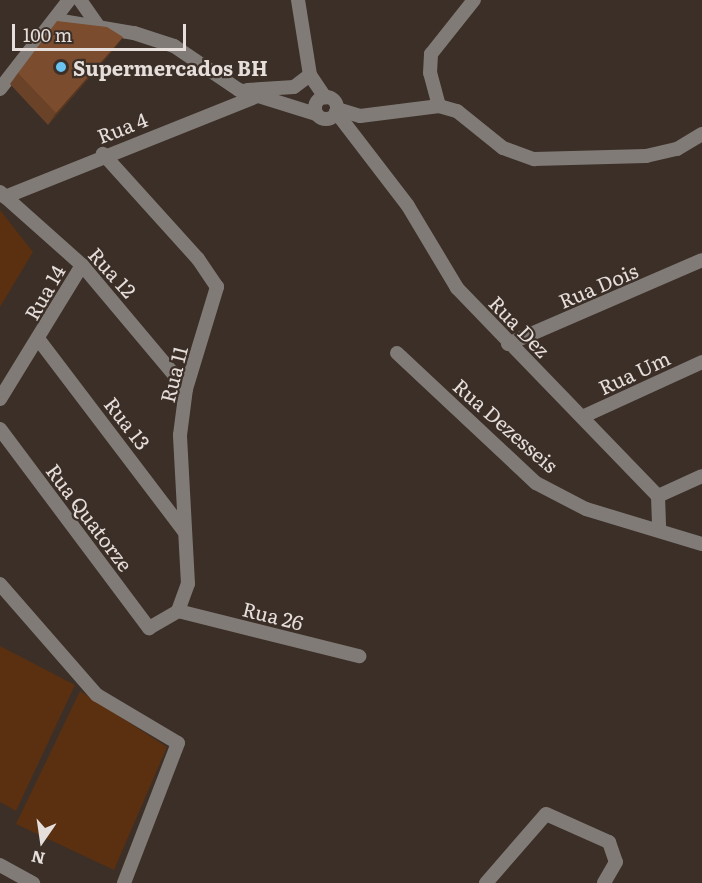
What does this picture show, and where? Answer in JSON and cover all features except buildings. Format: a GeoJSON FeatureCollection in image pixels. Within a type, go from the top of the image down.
{"type":"FeatureCollection","features":[{"type":"Feature","properties":{"kind":"street"},"geometry":{"type":"LineString","coordinates":[[0,88],[56,20],[69,0]]}},
{"type":"Feature","properties":{"kind":"street"},"geometry":{"type":"LineString","coordinates":[[80,0],[98,26]]}},
{"type":"Feature","properties":{"kind":"street"},"geometry":{"type":"LineString","coordinates":[[239,90],[281,90],[310,75],[298,0]]}},
{"type":"Feature","properties":{"kind":"street"},"geometry":{"type":"LineString","coordinates":[[439,106],[430,74],[431,54],[474,0]]}},
{"type":"Feature","properties":{"kind":"street"},"geometry":{"type":"LineString","coordinates":[[56,20],[98,26],[174,46],[239,90],[255,97],[330,113],[376,115],[439,106],[457,111],[503,148],[534,159],[646,156],[677,149],[702,134]]}},
{"type":"Feature","properties":{"kind":"street","name":"Rua Dez"},"geometry":{"type":"LineString","coordinates":[[310,75],[327,97],[330,113],[357,137],[457,288],[508,344],[658,496]]}},
{"type":"Feature","properties":{"kind":"street","name":"Rua 4"},"geometry":{"type":"LineString","coordinates":[[3,195],[103,154],[255,97]]}},
{"type":"Feature","properties":{"kind":"street"},"geometry":{"type":"LineString","coordinates":[[330,113],[316,103],[327,97],[376,115]]}},
{"type":"Feature","properties":{"kind":"street","name":"Rua 11"},"geometry":{"type":"LineString","coordinates":[[103,154],[198,259],[217,287],[186,390],[180,435],[188,585],[178,611]]}},
{"type":"Feature","properties":{"kind":"street","name":"Rua 12"},"geometry":{"type":"LineString","coordinates":[[3,195],[82,265],[186,390]]}},
{"type":"Feature","properties":{"kind":"street","name":"Rua Dois"},"geometry":{"type":"LineString","coordinates":[[508,344],[702,260]]}},
{"type":"Feature","properties":{"kind":"street","name":"Rua 14"},"geometry":{"type":"LineString","coordinates":[[0,399],[39,340],[82,265]]}},
{"type":"Feature","properties":{"kind":"street","name":"Rua 13"},"geometry":{"type":"LineString","coordinates":[[39,340],[184,531]]}},
{"type":"Feature","properties":{"kind":"street","name":"Rua Dezesseis"},"geometry":{"type":"LineString","coordinates":[[397,353],[536,483],[586,509],[659,529],[702,544]]}},
{"type":"Feature","properties":{"kind":"street","name":"Rua Um"},"geometry":{"type":"LineString","coordinates":[[582,417],[702,362]]}},
{"type":"Feature","properties":{"kind":"street","name":"Rua Quatorze"},"geometry":{"type":"LineString","coordinates":[[0,429],[149,628],[178,611]]}},
{"type":"Feature","properties":{"kind":"street"},"geometry":{"type":"LineString","coordinates":[[659,529],[658,496],[702,476]]}},
{"type":"Feature","properties":{"kind":"street"},"geometry":{"type":"LineString","coordinates":[[0,584],[97,695],[178,743],[124,883]]}},
{"type":"Feature","properties":{"kind":"street","name":"Rua 26"},"geometry":{"type":"LineString","coordinates":[[178,611],[359,656]]}},
{"type":"Feature","properties":{"kind":"street"},"geometry":{"type":"LineString","coordinates":[[486,883],[546,814],[609,842],[616,852],[604,883]]}},
{"type":"Feature","properties":{"kind":"street"},"geometry":{"type":"LineString","coordinates":[[0,865],[33,883]]}},
{"type":"Feature","properties":{"kind":"shaded area"},"geometry":{"type":"Polygon","coordinates":[[[0,210],[33,252],[0,307],[0,210]]]}},
{"type":"Feature","properties":{"kind":"shaded area"},"geometry":{"type":"Polygon","coordinates":[[[0,646],[75,685],[16,811],[0,802],[0,646]]]}},
{"type":"Feature","properties":{"kind":"shaded area"},"geometry":{"type":"Polygon","coordinates":[[[80,691],[167,747],[114,870],[16,824],[80,691]]]}},
{"type":"Feature","properties":{"kind":"place","name":"Supermercados BH"},"geometry":{"type":"Point","coordinates":[61,67]}}]}
